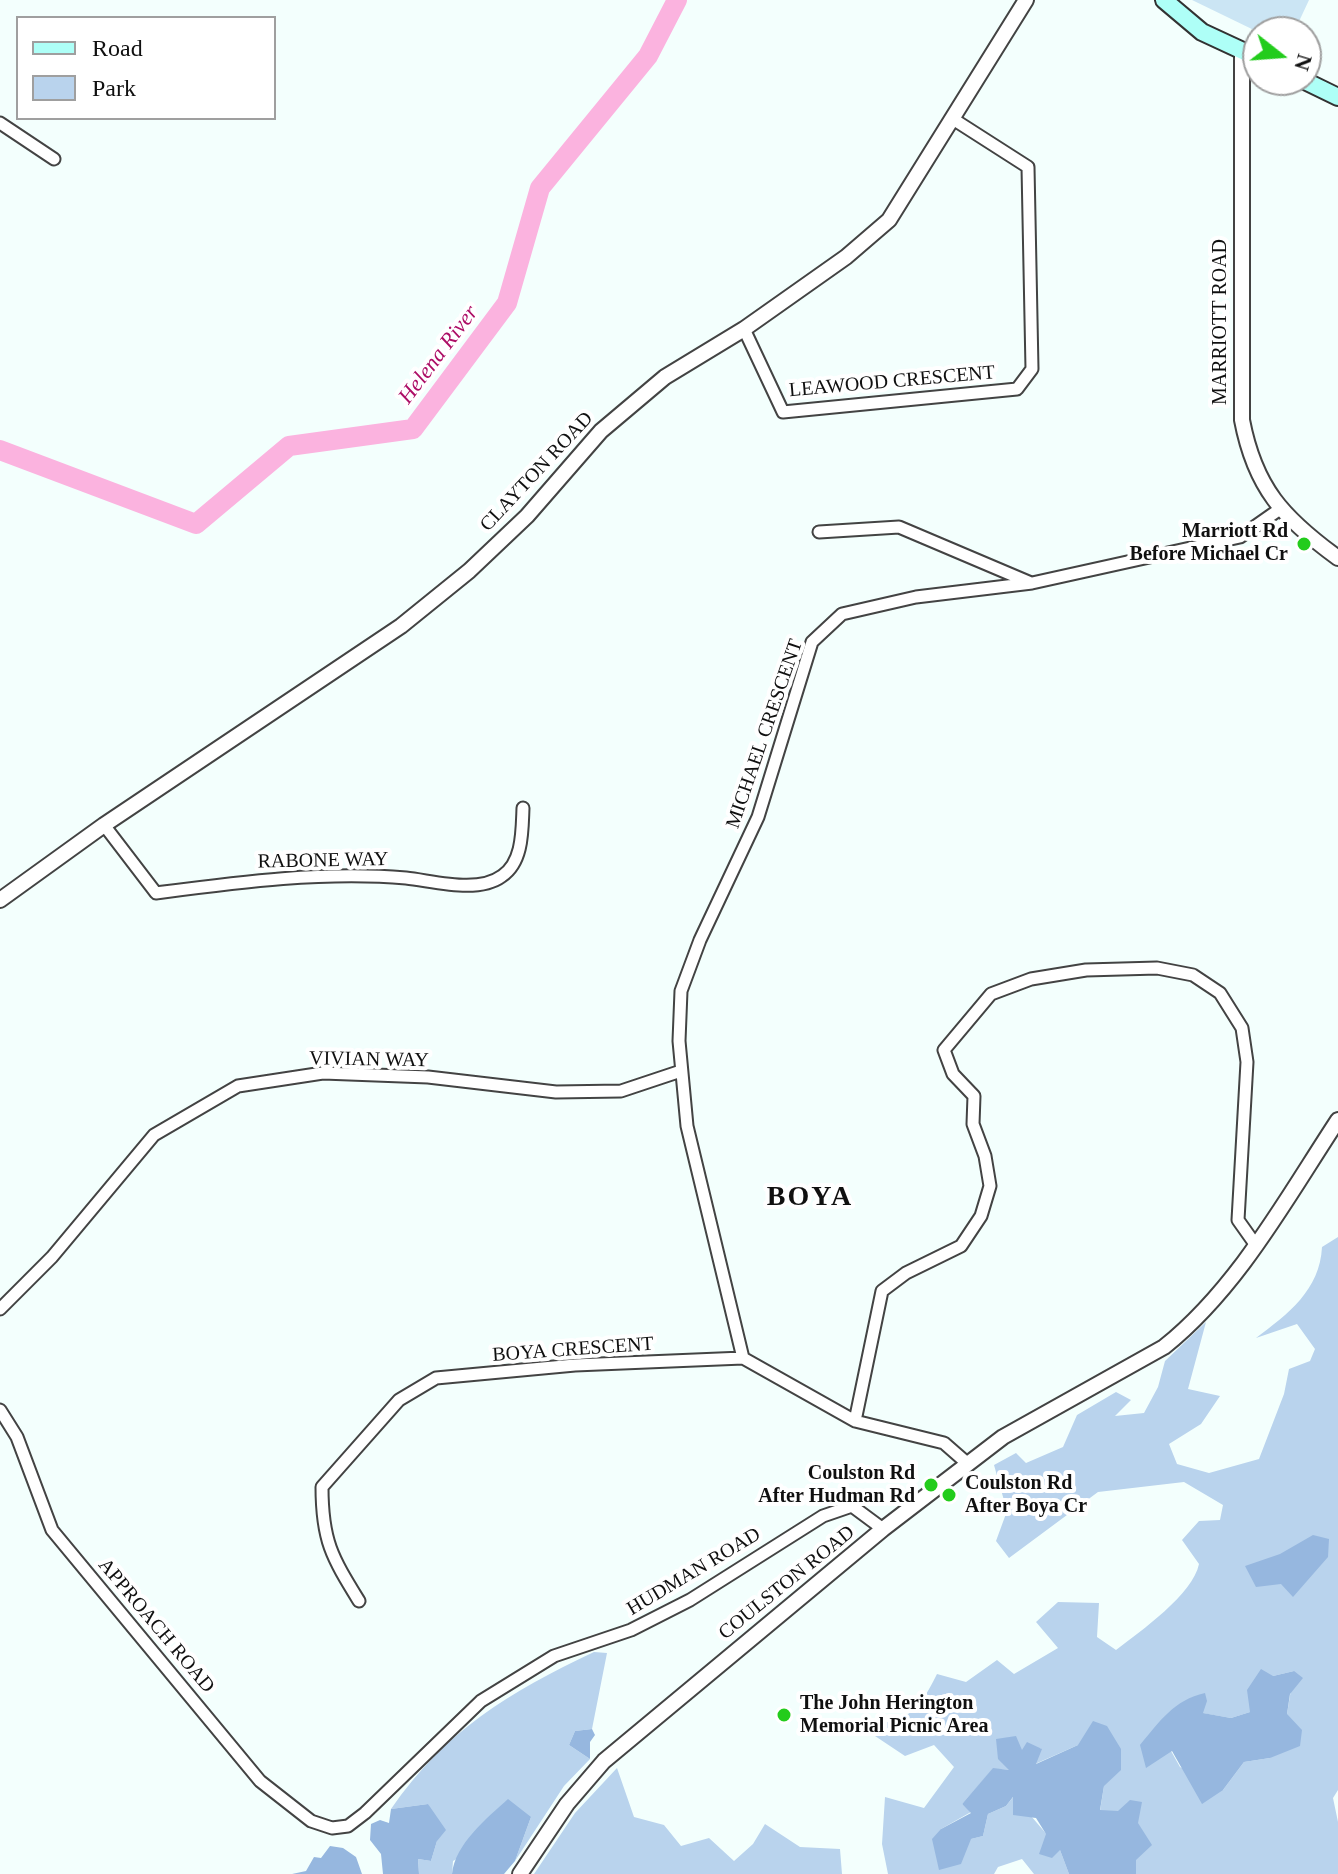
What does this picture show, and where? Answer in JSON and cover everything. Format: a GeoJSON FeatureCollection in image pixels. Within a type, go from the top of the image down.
{"type":"FeatureCollection","features":[{"type":"Feature","properties":{"kind":"main road"},"geometry":{"type":"LineString","coordinates":[[1164,0],[1202,32],[1242,51]]}},
{"type":"Feature","properties":{"kind":"street","name":"CLAYTON ROAD"},"geometry":{"type":"LineString","coordinates":[[0,900],[104,825],[401,626],[469,571],[527,516],[601,431],[665,377],[744,329],[846,257],[889,220],[1026,0]]}},
{"type":"Feature","properties":{"kind":"street","name":"MARRIOTT ROAD"},"geometry":{"type":"LineString","coordinates":[[1242,96],[1242,420],[1253,462],[1280,509],[1338,558]]}},
{"type":"Feature","properties":{"kind":"street","name":"LEAWOOD CRESCENT"},"geometry":{"type":"LineString","coordinates":[[744,329],[783,412],[1017,389],[1032,369],[1028,167],[953,119]]}},
{"type":"Feature","properties":{"kind":"street"},"geometry":{"type":"LineString","coordinates":[[0,123],[54,159]]}},
{"type":"Feature","properties":{"kind":"street","name":"MICHAEL CRESCENT"},"geometry":{"type":"LineString","coordinates":[[743,1358],[687,1126],[681,1071],[681,991],[700,940],[758,817],[812,642],[842,614],[916,597],[1032,583],[1240,537],[1280,509]]}},
{"type":"Feature","properties":{"kind":"street"},"geometry":{"type":"LineString","coordinates":[[819,532],[899,527],[1032,583]]}},
{"type":"Feature","properties":{"kind":"street","name":"RABONE WAY"},"geometry":{"type":"LineString","coordinates":[[104,825],[156,893],[286,876],[388,877],[477,885],[504,875],[514,863],[521,838],[523,808]]}},
{"type":"Feature","properties":{"kind":"street"},"geometry":{"type":"LineString","coordinates":[[855,1421],[882,1291],[906,1273],[961,1246],[981,1216],[990,1186],[985,1156],[973,1124],[974,1096],[953,1074],[944,1050],[991,994],[1031,979],[1058,974],[1157,968],[1193,975],[1220,993],[1242,1028],[1244,1039],[1245,1104],[1238,1220],[1255,1244]]}},
{"type":"Feature","properties":{"kind":"street","name":"VIVIAN WAY"},"geometry":{"type":"LineString","coordinates":[[0,1309],[52,1257],[154,1135],[238,1086],[323,1073],[428,1077],[556,1092],[621,1091],[681,1071]]}},
{"type":"Feature","properties":{"kind":"street","name":"COULSTON ROAD"},"geometry":{"type":"LineString","coordinates":[[520,1874],[567,1804],[604,1761],[883,1529],[968,1464],[1046,1411],[1164,1347],[1207,1310],[1338,1120]]}},
{"type":"Feature","properties":{"kind":"street"},"geometry":{"type":"LineString","coordinates":[[743,1358],[855,1421],[944,1443],[968,1464]]}},
{"type":"Feature","properties":{"kind":"street","name":"BOYA CRESCENT"},"geometry":{"type":"LineString","coordinates":[[359,1601],[330,1554],[322,1519],[322,1487],[399,1400],[436,1378],[575,1365],[743,1358]]}},
{"type":"Feature","properties":{"kind":"street","name":"APPROACH ROAD"},"geometry":{"type":"LineString","coordinates":[[0,1410],[17,1437],[52,1530],[260,1781],[311,1821],[332,1828]]}},
{"type":"Feature","properties":{"kind":"street","name":"HUDMAN ROAD"},"geometry":{"type":"LineString","coordinates":[[332,1828],[348,1826],[365,1813],[481,1701],[554,1656],[631,1630],[678,1606],[823,1516],[852,1506],[883,1529]]}},
{"type":"Feature","properties":{"kind":"green space"},"geometry":{"type":"Polygon","coordinates":[[[1338,1237],[1338,1790],[1333,1798],[1338,1822],[1338,1874],[1136,1874],[1136,1860],[1118,1811],[1100,1811],[1104,1786],[1078,1745],[1035,1764],[1041,1748],[1010,1770],[993,1769],[962,1804],[971,1812],[941,1829],[971,1839],[983,1836],[988,1814],[1006,1806],[1014,1796],[1060,1850],[1069,1874],[1034,1874],[1022,1859],[998,1867],[994,1874],[888,1874],[882,1844],[885,1797],[924,1808],[954,1767],[934,1745],[905,1756],[863,1728],[901,1718],[916,1708],[937,1674],[966,1682],[997,1660],[1014,1674],[1058,1648],[1036,1622],[1058,1602],[1099,1603],[1097,1637],[1116,1650],[1165,1611],[1195,1576],[1199,1564],[1182,1540],[1199,1521],[1220,1520],[1223,1505],[1184,1482],[1098,1492],[1009,1558],[996,1541],[1007,1511],[994,1465],[1016,1453],[1026,1463],[1063,1447],[1077,1415],[1116,1392],[1131,1400],[1115,1416],[1144,1413],[1158,1387],[1165,1361],[1206,1322],[1188,1389],[1220,1396],[1201,1424],[1169,1444],[1177,1464],[1209,1473],[1259,1459],[1284,1394],[1289,1369],[1310,1361],[1315,1349],[1297,1324],[1256,1338],[1280,1320],[1309,1288],[1320,1262],[1322,1247],[1338,1237]],[[1294,1671],[1273,1676],[1250,1712],[1231,1718],[1202,1713],[1171,1751],[1180,1767],[1223,1790],[1244,1762],[1270,1758],[1287,1714],[1294,1671]]]}},
{"type":"Feature","properties":{"kind":"green space"},"geometry":{"type":"Polygon","coordinates":[[[594,1652],[607,1653],[592,1729],[575,1731],[569,1745],[590,1759],[564,1786],[515,1861],[531,1817],[453,1861],[452,1874],[419,1874],[418,1859],[431,1861],[437,1841],[428,1804],[391,1809],[412,1782],[434,1757],[481,1716],[534,1682],[594,1652]]]}},
{"type":"Feature","properties":{"kind":"green space"},"geometry":{"type":"Polygon","coordinates":[[[617,1768],[634,1817],[664,1825],[681,1846],[709,1838],[734,1861],[753,1844],[765,1824],[800,1847],[840,1849],[842,1874],[534,1874],[575,1813],[617,1768]]]}},
{"type":"Feature","properties":{"kind":"shaded area"},"geometry":{"type":"Polygon","coordinates":[[[1192,0],[1309,0],[1302,16],[1242,16],[1242,24],[1192,0]]]}},
{"type":"Feature","properties":{"kind":"shaded area"},"geometry":{"type":"Polygon","coordinates":[[[1313,1535],[1329,1539],[1328,1557],[1293,1597],[1281,1584],[1256,1587],[1245,1566],[1280,1554],[1313,1535]]]}},
{"type":"Feature","properties":{"kind":"shaded area"},"geometry":{"type":"Polygon","coordinates":[[[1261,1669],[1273,1676],[1294,1671],[1303,1678],[1290,1694],[1287,1714],[1302,1730],[1300,1746],[1270,1758],[1244,1762],[1223,1790],[1202,1804],[1172,1751],[1146,1768],[1140,1745],[1176,1706],[1205,1693],[1207,1701],[1203,1713],[1231,1718],[1250,1712],[1247,1690],[1261,1669]]]}},
{"type":"Feature","properties":{"kind":"shaded area"},"geometry":{"type":"Polygon","coordinates":[[[1093,1721],[1107,1726],[1121,1749],[1121,1770],[1104,1786],[1100,1810],[1118,1811],[1130,1800],[1142,1802],[1138,1823],[1152,1845],[1136,1860],[1136,1874],[1069,1874],[1060,1850],[1052,1858],[1039,1854],[1046,1834],[1036,1818],[1013,1815],[1013,1797],[1006,1806],[988,1814],[983,1836],[971,1839],[961,1864],[939,1870],[932,1839],[941,1829],[971,1813],[962,1804],[993,1768],[1009,1770],[998,1759],[996,1739],[1016,1736],[1022,1750],[1027,1742],[1042,1749],[1036,1764],[1078,1745],[1093,1721]]]}},
{"type":"Feature","properties":{"kind":"shaded area"},"geometry":{"type":"Polygon","coordinates":[[[592,1729],[595,1735],[590,1742],[590,1759],[569,1745],[575,1731],[592,1729]]]}},
{"type":"Feature","properties":{"kind":"shaded area"},"geometry":{"type":"Polygon","coordinates":[[[508,1799],[531,1817],[515,1861],[504,1874],[452,1874],[454,1863],[466,1842],[508,1799]]]}},
{"type":"Feature","properties":{"kind":"shaded area"},"geometry":{"type":"Polygon","coordinates":[[[428,1804],[446,1830],[437,1841],[431,1861],[418,1859],[419,1874],[383,1874],[381,1854],[370,1840],[371,1824],[380,1820],[389,1823],[391,1809],[428,1804]]]}},
{"type":"Feature","properties":{"kind":"shaded area"},"geometry":{"type":"Polygon","coordinates":[[[330,1846],[343,1848],[356,1857],[362,1874],[292,1874],[306,1871],[314,1857],[321,1858],[330,1846]]]}},
{"type":"Feature","properties":{"kind":"waterway","name":"Helena River"},"geometry":{"type":"LineString","coordinates":[[0,450],[196,524],[289,446],[413,429],[507,303],[540,188],[648,56],[677,0]]}},
{"type":"Feature","properties":{"kind":"place","name":"Marriott Rd Before Michael Cr"},"geometry":{"type":"Point","coordinates":[1304,544]}},
{"type":"Feature","properties":{"kind":"place","name":"Coulston Rd After Hudman Rd"},"geometry":{"type":"Point","coordinates":[931,1485]}},
{"type":"Feature","properties":{"kind":"place","name":"Coulston Rd After Boya Cr"},"geometry":{"type":"Point","coordinates":[949,1495]}},
{"type":"Feature","properties":{"kind":"place","name":"The John Herington Memorial Picnic Area"},"geometry":{"type":"Point","coordinates":[784,1715]}},
{"type":"Feature","properties":{"kind":"district","name":"BOYA"},"geometry":{"type":"Point","coordinates":[810,1198]}}]}
